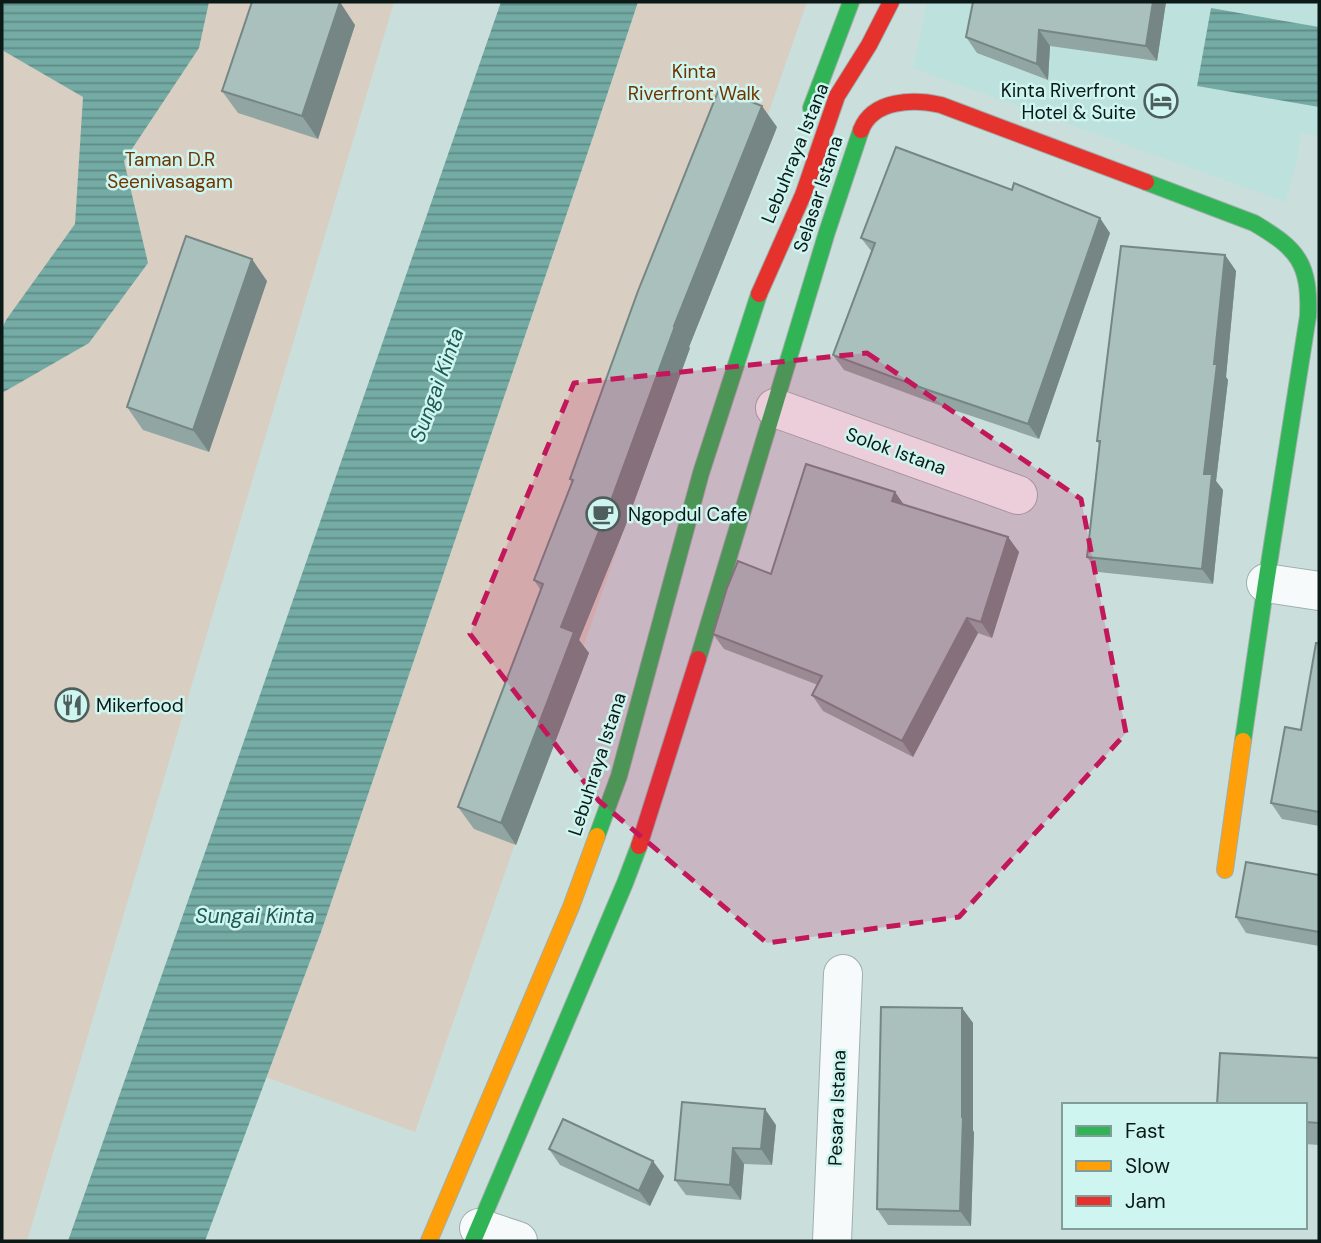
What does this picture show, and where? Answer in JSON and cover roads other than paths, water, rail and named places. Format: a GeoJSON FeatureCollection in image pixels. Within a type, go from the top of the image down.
{"type":"FeatureCollection","features":[{"type":"Feature","properties":{"kind":"street","name":"Lebuhraya Istana"},"geometry":{"type":"LineString","coordinates":[[429,1241],[571,907],[619,776],[701,472],[762,285],[803,195],[837,96],[869,45],[891,2]]}},
{"type":"Feature","properties":{"kind":"street","name":"Lebuhraya Istana"},"geometry":{"type":"LineString","coordinates":[[806,122],[851,3]]}},
{"type":"Feature","properties":{"kind":"street","name":"Selasar Istana"},"geometry":{"type":"LineString","coordinates":[[476,1234],[646,828],[827,232],[864,122],[881,109],[900,102],[922,101],[940,105],[1254,223],[1278,236],[1296,254],[1306,273],[1308,316],[1266,583]]}},
{"type":"Feature","properties":{"kind":"street","name":"Lebuhraya Istana"},"geometry":{"type":"LineString","coordinates":[[762,285],[774,222]]}},
{"type":"Feature","properties":{"kind":"street","name":"Solok Istana"},"geometry":{"type":"LineString","coordinates":[[775,408],[1018,495]]}},
{"type":"Feature","properties":{"kind":"street"},"geometry":{"type":"LineString","coordinates":[[1225,870],[1266,583],[1319,591]]}},
{"type":"Feature","properties":{"kind":"street","name":"Pesara Istana"},"geometry":{"type":"LineString","coordinates":[[832,1241],[843,974]]}},
{"type":"Feature","properties":{"kind":"street"},"geometry":{"type":"LineString","coordinates":[[476,1234],[518,1241]]}},
{"type":"Feature","properties":{"kind":"water"},"geometry":{"type":"Polygon","coordinates":[[[2,2],[209,2],[199,48],[124,161],[148,263],[89,343],[2,393],[2,329],[75,224],[83,97],[2,50],[2,2]]]}},
{"type":"Feature","properties":{"kind":"water","name":"Sungai Kinta"},"geometry":{"type":"Polygon","coordinates":[[[501,2],[638,2],[321,932],[205,1241],[68,1241],[215,824],[501,2]]]}},
{"type":"Feature","properties":{"kind":"water"},"geometry":{"type":"Polygon","coordinates":[[[1211,8],[1319,27],[1319,107],[1197,86],[1211,8]]]}},
{"type":"Feature","properties":{"kind":"place","name":"Kinta Riverfront Hotel & Suite"},"geometry":{"type":"Point","coordinates":[1161,101]}},
{"type":"Feature","properties":{"kind":"place","name":"Ngopdul Cafe"},"geometry":{"type":"Point","coordinates":[603,514]}},
{"type":"Feature","properties":{"kind":"place","name":"Mikerfood"},"geometry":{"type":"Point","coordinates":[72,705]}},
{"type":"Feature","properties":{"kind":"park label","name":"Kinta Riverfront Walk"},"geometry":{"type":"Point","coordinates":[694,82]}},
{"type":"Feature","properties":{"kind":"park label","name":"Taman D.R Seenivasagam"},"geometry":{"type":"Point","coordinates":[170,170]}}]}
